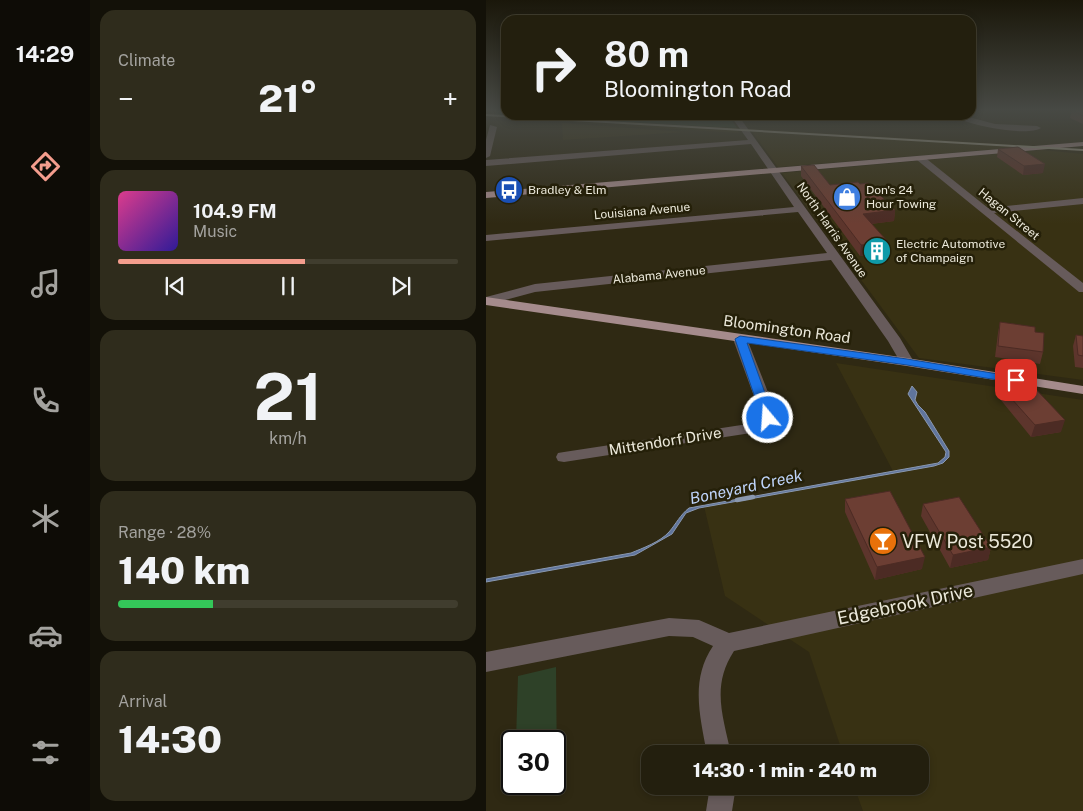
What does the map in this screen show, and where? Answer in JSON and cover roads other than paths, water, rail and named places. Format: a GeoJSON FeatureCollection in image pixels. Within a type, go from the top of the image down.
{"type":"FeatureCollection","features":[{"type":"Feature","properties":{"kind":"main road"},"geometry":{"type":"LineString","coordinates":[[486,195],[1038,148]]}},
{"type":"Feature","properties":{"kind":"main road","name":"Bloomington Road"},"geometry":{"type":"LineString","coordinates":[[486,301],[907,362],[1083,390]]}},
{"type":"Feature","properties":{"kind":"street"},"geometry":{"type":"LineString","coordinates":[[486,163],[679,148]]}},
{"type":"Feature","properties":{"kind":"street","name":"North Harris Avenue"},"geometry":{"type":"LineString","coordinates":[[757,148],[896,341],[907,362]]}},
{"type":"Feature","properties":{"kind":"street","name":"Hagan Street"},"geometry":{"type":"LineString","coordinates":[[920,158],[1082,288]]}},
{"type":"Feature","properties":{"kind":"street"},"geometry":{"type":"LineString","coordinates":[[986,211],[1083,201]]}},
{"type":"Feature","properties":{"kind":"street","name":"Louisiana Avenue"},"geometry":{"type":"LineString","coordinates":[[486,238],[800,208]]}},
{"type":"Feature","properties":{"kind":"street","name":"Alabama Avenue"},"geometry":{"type":"LineString","coordinates":[[486,301],[506,294],[535,288],[834,256]]}},
{"type":"Feature","properties":{"kind":"street","name":"Mittendorf Drive"},"geometry":{"type":"LineString","coordinates":[[564,457],[751,428],[766,422],[768,418],[767,410],[740,339]]}},
{"type":"Feature","properties":{"kind":"street","name":"Edgebrook Drive"},"geometry":{"type":"LineString","coordinates":[[727,643],[1083,566]]}},
{"type":"Feature","properties":{"kind":"street"},"geometry":{"type":"LineString","coordinates":[[486,662],[669,627],[691,626],[705,630],[727,643],[711,670],[708,682],[709,705],[717,745]]}},
{"type":"Feature","properties":{"kind":"street"},"geometry":{"type":"LineString","coordinates":[[719,811],[722,795]]}},
{"type":"Feature","properties":{"kind":"water"},"geometry":{"type":"Polygon","coordinates":[[[912,386],[917,392],[915,400],[925,412],[949,451],[949,457],[943,463],[699,508],[686,513],[672,534],[635,555],[486,582],[486,579],[631,553],[665,536],[689,508],[938,463],[945,457],[946,452],[908,394],[912,386]]]}},
{"type":"Feature","properties":{"kind":"waterway","name":"Boneyard Creek"},"geometry":{"type":"LineString","coordinates":[[737,500],[753,497]]}},
{"type":"Feature","properties":{"kind":"railway"},"geometry":{"type":"LineString","coordinates":[[1046,148],[1083,150]]}},
{"type":"Feature","properties":{"kind":"place","name":"Bradley & Elm"},"geometry":{"type":"Point","coordinates":[509,190]}},
{"type":"Feature","properties":{"kind":"place","name":"Don's 24 Hour Towing"},"geometry":{"type":"Point","coordinates":[847,197]}},
{"type":"Feature","properties":{"kind":"place","name":"Electric Automotive of Champaign"},"geometry":{"type":"Point","coordinates":[877,251]}},
{"type":"Feature","properties":{"kind":"place","name":"VFW Post 5520"},"geometry":{"type":"Point","coordinates":[883,541]}}]}
